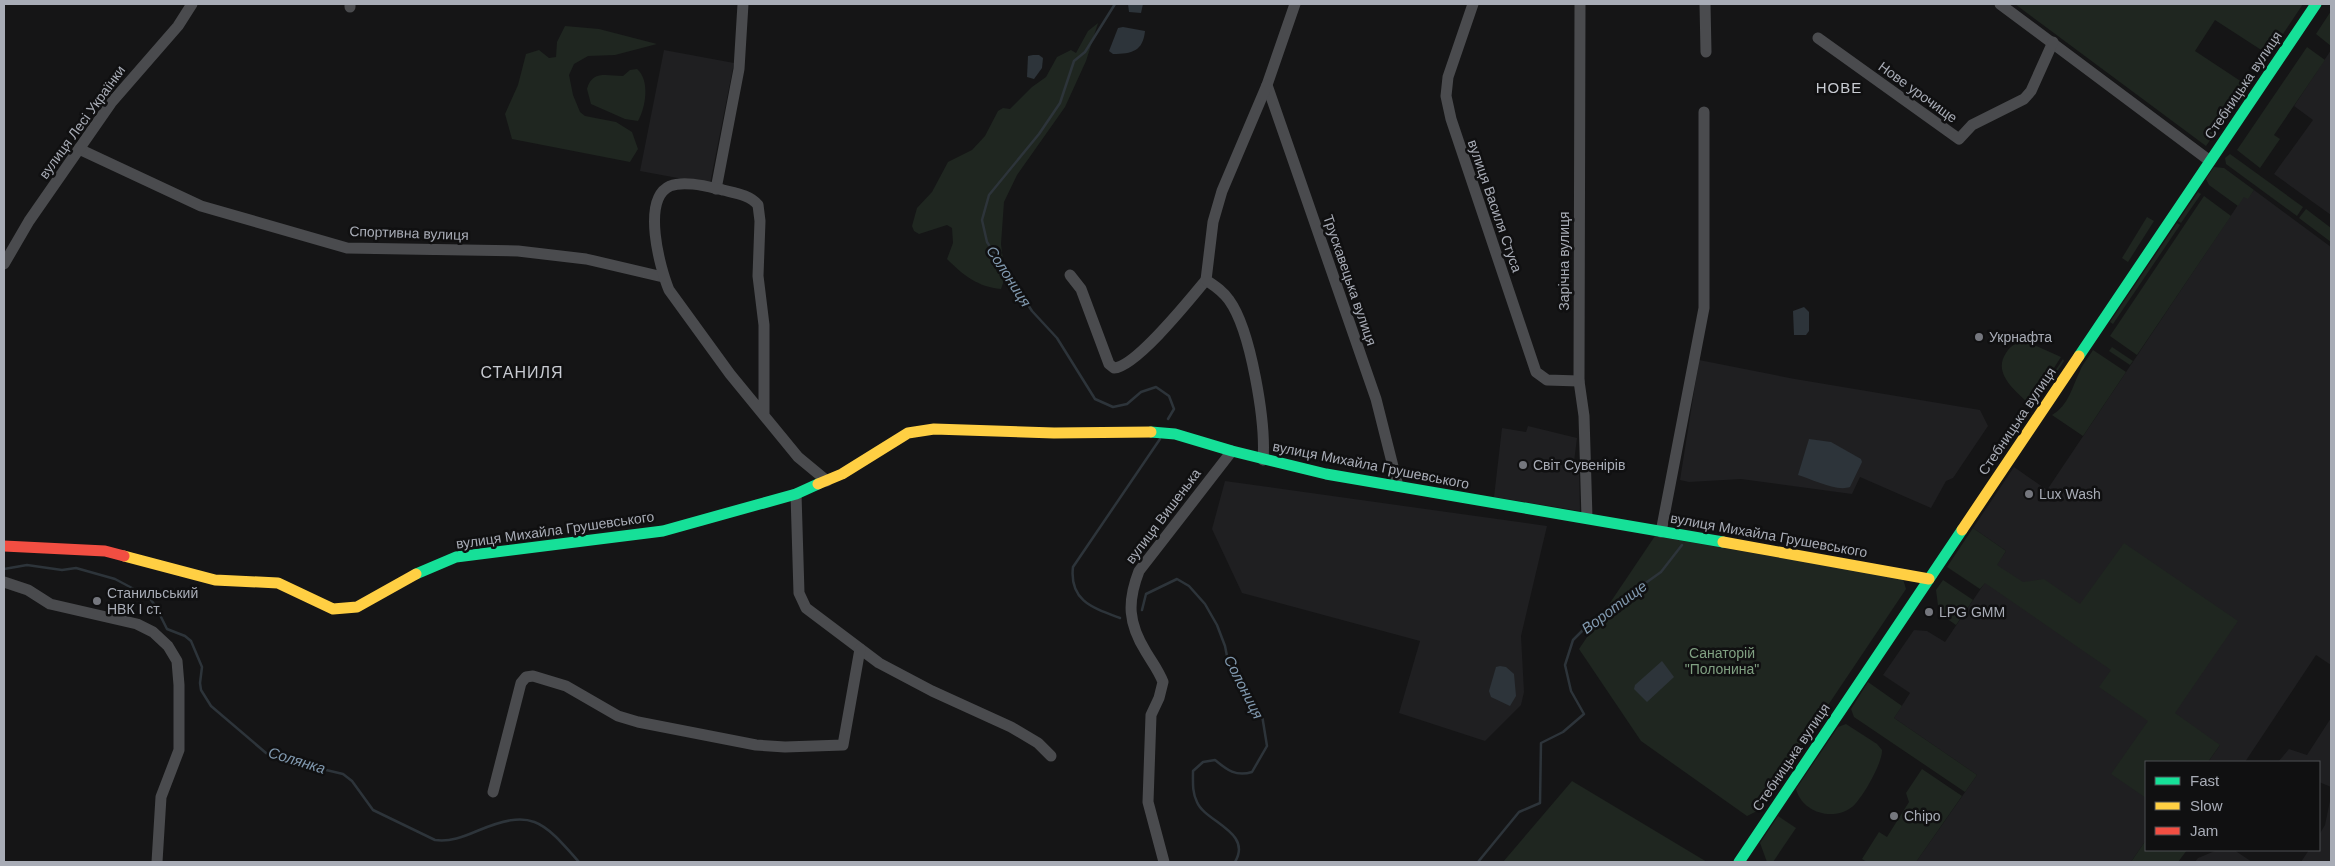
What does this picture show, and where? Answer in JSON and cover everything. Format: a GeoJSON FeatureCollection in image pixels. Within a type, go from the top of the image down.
{"type":"FeatureCollection","features":[{"type":"Feature","properties":{"kind":"street","name":"вулиця Лесі Українки"},"geometry":{"type":"LineString","coordinates":[[4,264],[29,221],[111,103],[178,26],[192,4]]}},
{"type":"Feature","properties":{"kind":"street"},"geometry":{"type":"LineString","coordinates":[[716,189],[739,69],[744,4]]}},
{"type":"Feature","properties":{"kind":"street"},"geometry":{"type":"LineString","coordinates":[[1070,275],[1081,290],[1109,364],[1114,368],[1119,368],[1132,359],[1170,325],[1206,280],[1213,222],[1222,191],[1267,85],[1295,4]]}},
{"type":"Feature","properties":{"kind":"street","name":"вулиця Василя Стуса"},"geometry":{"type":"LineString","coordinates":[[1473,4],[1448,77],[1446,96],[1451,118],[1536,372],[1546,380],[1579,382]]}},
{"type":"Feature","properties":{"kind":"street","name":"Зарічна вулиця"},"geometry":{"type":"LineString","coordinates":[[1580,4],[1579,382],[1584,416],[1587,518]]}},
{"type":"Feature","properties":{"kind":"street"},"geometry":{"type":"LineString","coordinates":[[1705,4],[1706,52]]}},
{"type":"Feature","properties":{"kind":"street"},"geometry":{"type":"LineString","coordinates":[[2000,4],[2210,161]]}},
{"type":"Feature","properties":{"kind":"street","name":"Стебницька вулиця"},"geometry":{"type":"LineString","coordinates":[[1741,859],[1924,578],[2316,4]]}},
{"type":"Feature","properties":{"kind":"street","name":"Нове урочище"},"geometry":{"type":"LineString","coordinates":[[1818,38],[1959,139],[1972,125],[2024,99],[2032,91],[2053,42]]}},
{"type":"Feature","properties":{"kind":"street","name":"Трускавецька вулиця"},"geometry":{"type":"LineString","coordinates":[[1267,85],[1376,399],[1398,486]]}},
{"type":"Feature","properties":{"kind":"street"},"geometry":{"type":"LineString","coordinates":[[1661,532],[1704,308],[1704,112]]}},
{"type":"Feature","properties":{"kind":"street","name":"Спортивна вулиця"},"geometry":{"type":"LineString","coordinates":[[79,150],[201,206],[347,248],[518,251],[586,259],[663,277]]}},
{"type":"Feature","properties":{"kind":"street"},"geometry":{"type":"LineString","coordinates":[[764,415],[764,325],[758,276],[760,211],[755,201],[746,196],[681,184],[670,186],[661,194],[654,218],[663,277],[687,318],[764,415],[798,457],[827,481]]}},
{"type":"Feature","properties":{"kind":"street"},"geometry":{"type":"LineString","coordinates":[[1206,280],[1220,289],[1229,299],[1243,327],[1264,443],[1263,460]]}},
{"type":"Feature","properties":{"kind":"street","name":"вулиця Михайла Грушевського"},"geometry":{"type":"LineString","coordinates":[[4,546],[105,551],[215,580],[278,583],[333,609],[343,610],[357,607],[423,570],[456,557],[663,531],[796,494],[842,474],[908,434],[934,429],[1054,433],[1153,431],[1175,434],[1232,452],[1326,474],[1924,578]]}},
{"type":"Feature","properties":{"kind":"street","name":"вулиця Вишенька"},"geometry":{"type":"LineString","coordinates":[[1164,862],[1148,802],[1151,715],[1159,698],[1163,682],[1138,639],[1130,608],[1132,589],[1139,571],[1232,452]]}},
{"type":"Feature","properties":{"kind":"street"},"geometry":{"type":"LineString","coordinates":[[796,494],[799,593],[802,601],[812,613],[879,663],[932,691],[1011,727],[1038,743],[1051,756]]}},
{"type":"Feature","properties":{"kind":"street"},"geometry":{"type":"LineString","coordinates":[[4,582],[28,590],[50,604],[137,624],[153,632],[168,646],[177,660],[180,685],[179,750],[161,797],[157,862]]}},
{"type":"Feature","properties":{"kind":"street"},"geometry":{"type":"LineString","coordinates":[[493,792],[521,683],[526,677],[533,676],[566,686],[618,716],[638,722],[756,745],[785,747],[843,745],[860,649]]}},
{"type":"Feature","properties":{"kind":"shaded area"},"geometry":{"type":"Polygon","coordinates":[[[1128,4],[1143,4],[1141,13],[1129,12],[1128,4]]]}},
{"type":"Feature","properties":{"kind":"shaded area"},"geometry":{"type":"Polygon","coordinates":[[[1123,27],[1145,31],[1144,38],[1135,50],[1113,54],[1109,51],[1118,28],[1123,27]]]}},
{"type":"Feature","properties":{"kind":"shaded area"},"geometry":{"type":"Polygon","coordinates":[[[664,50],[734,63],[710,184],[640,171],[664,50]]]}},
{"type":"Feature","properties":{"kind":"shaded area"},"geometry":{"type":"Polygon","coordinates":[[[2331,50],[2331,215],[2274,174],[2313,120],[2294,106],[2331,50]]]}},
{"type":"Feature","properties":{"kind":"shaded area"},"geometry":{"type":"Polygon","coordinates":[[[1039,55],[1043,58],[1042,68],[1034,79],[1027,77],[1028,56],[1039,55]]]}},
{"type":"Feature","properties":{"kind":"shaded area"},"geometry":{"type":"Polygon","coordinates":[[[2254,190],[2331,247],[2331,665],[2316,655],[2246,761],[2209,761],[2220,745],[2145,761],[2145,841],[2131,862],[1916,862],[1977,775],[1894,718],[1910,693],[1883,675],[1914,630],[1927,631],[1945,642],[2006,551],[1973,528],[2014,467],[2047,490],[2244,196],[2248,198],[2254,190]]]}},
{"type":"Feature","properties":{"kind":"shaded area"},"geometry":{"type":"Polygon","coordinates":[[[1804,307],[1809,312],[1809,331],[1806,335],[1794,335],[1793,311],[1804,307]]]}},
{"type":"Feature","properties":{"kind":"shaded area"},"geometry":{"type":"Polygon","coordinates":[[[1699,360],[1795,379],[1980,410],[1988,426],[1953,478],[1946,481],[1931,508],[1860,477],[1852,494],[1741,479],[1689,482],[1680,480],[1699,360]]]}},
{"type":"Feature","properties":{"kind":"shaded area"},"geometry":{"type":"Polygon","coordinates":[[[1528,426],[1577,438],[1573,470],[1579,472],[1580,511],[1494,497],[1502,428],[1526,432],[1528,426]]]}},
{"type":"Feature","properties":{"kind":"shaded area"},"geometry":{"type":"Polygon","coordinates":[[[1809,439],[1831,442],[1861,459],[1862,462],[1850,487],[1838,488],[1798,475],[1809,439]]]}},
{"type":"Feature","properties":{"kind":"shaded area"},"geometry":{"type":"Polygon","coordinates":[[[1225,481],[1547,526],[1521,636],[1524,692],[1521,705],[1485,741],[1399,713],[1420,641],[1242,593],[1212,529],[1225,481]]]}},
{"type":"Feature","properties":{"kind":"shaded area"},"geometry":{"type":"Polygon","coordinates":[[[1662,661],[1674,677],[1647,702],[1634,689],[1635,685],[1662,661]]]}},
{"type":"Feature","properties":{"kind":"shaded area"},"geometry":{"type":"Polygon","coordinates":[[[1496,667],[1506,667],[1514,674],[1516,696],[1510,706],[1491,697],[1489,691],[1496,667]]]}},
{"type":"Feature","properties":{"kind":"shaded area"},"geometry":{"type":"Polygon","coordinates":[[[2331,718],[2331,787],[2320,782],[2320,761],[2279,761],[2289,749],[2307,755],[2331,718]]]}},
{"type":"Feature","properties":{"kind":"shaded area"},"geometry":{"type":"Polygon","coordinates":[[[2331,796],[2331,862],[2301,862],[2308,851],[2320,851],[2320,833],[2325,825],[2331,796]]]}},
{"type":"Feature","properties":{"kind":"shaded area"},"geometry":{"type":"Polygon","coordinates":[[[2215,851],[2236,851],[2252,862],[2195,862],[2198,858],[2215,851]]]}},
{"type":"Feature","properties":{"kind":"green space"},"geometry":{"type":"Polygon","coordinates":[[[2015,4],[2303,4],[2269,55],[2215,20],[2195,51],[2248,86],[2206,146],[2015,4]]]}},
{"type":"Feature","properties":{"kind":"green space"},"geometry":{"type":"Polygon","coordinates":[[[2331,11],[2331,46],[2316,34],[2331,11]]]}},
{"type":"Feature","properties":{"kind":"green space"},"geometry":{"type":"Polygon","coordinates":[[[1098,23],[1086,61],[1065,107],[1017,175],[1004,202],[1001,244],[1005,277],[1001,289],[978,283],[965,275],[947,259],[953,243],[952,228],[947,225],[919,234],[914,231],[912,226],[917,208],[932,192],[948,162],[972,150],[985,136],[998,111],[1003,108],[1010,109],[1032,87],[1046,77],[1057,57],[1071,50],[1076,53],[1088,31],[1098,23]]]}},
{"type":"Feature","properties":{"kind":"green space"},"geometry":{"type":"Polygon","coordinates":[[[565,26],[599,29],[657,44],[615,55],[588,56],[574,64],[569,75],[573,95],[580,112],[585,116],[616,122],[632,132],[638,149],[630,162],[512,139],[505,114],[518,85],[526,54],[539,50],[549,58],[556,57],[557,42],[565,26]]]}},
{"type":"Feature","properties":{"kind":"green space"},"geometry":{"type":"Polygon","coordinates":[[[2307,47],[2325,60],[2274,135],[2280,139],[2260,168],[2237,150],[2307,47]]]}},
{"type":"Feature","properties":{"kind":"green space"},"geometry":{"type":"Polygon","coordinates":[[[637,69],[644,80],[645,87],[645,101],[638,121],[625,119],[591,104],[587,89],[592,79],[601,75],[623,76],[630,70],[637,69]]]}},
{"type":"Feature","properties":{"kind":"green space"},"geometry":{"type":"Polygon","coordinates":[[[2230,154],[2303,207],[2297,216],[2226,164],[2225,158],[2230,154]]]}},
{"type":"Feature","properties":{"kind":"green space"},"geometry":{"type":"Polygon","coordinates":[[[2214,167],[2224,168],[2254,190],[2248,199],[2244,197],[2238,206],[2209,185],[2206,179],[2214,167]]]}},
{"type":"Feature","properties":{"kind":"green space"},"geometry":{"type":"Polygon","coordinates":[[[2198,192],[2201,194],[2181,223],[2178,221],[2198,192]]]}},
{"type":"Feature","properties":{"kind":"green space"},"geometry":{"type":"Polygon","coordinates":[[[2204,196],[2231,216],[2137,355],[2110,336],[2204,196]]]}},
{"type":"Feature","properties":{"kind":"green space"},"geometry":{"type":"Polygon","coordinates":[[[2306,209],[2331,228],[2331,242],[2299,218],[2306,209]]]}},
{"type":"Feature","properties":{"kind":"green space"},"geometry":{"type":"Polygon","coordinates":[[[2147,217],[2154,221],[2128,262],[2122,258],[2147,217]]]}},
{"type":"Feature","properties":{"kind":"green space"},"geometry":{"type":"Polygon","coordinates":[[[2177,223],[2180,225],[2113,324],[2110,322],[2177,223]]]}},
{"type":"Feature","properties":{"kind":"green space"},"geometry":{"type":"Polygon","coordinates":[[[2025,341],[2061,357],[2030,405],[2007,382],[2002,368],[2002,361],[2008,350],[2014,345],[2025,341]]]}},
{"type":"Feature","properties":{"kind":"green space"},"geometry":{"type":"Polygon","coordinates":[[[2112,347],[2133,361],[2130,365],[2109,351],[2112,347]]]}},
{"type":"Feature","properties":{"kind":"green space"},"geometry":{"type":"Polygon","coordinates":[[[2093,350],[2126,372],[2083,436],[2052,415],[2066,401],[2081,368],[2093,350]]]}},
{"type":"Feature","properties":{"kind":"green space"},"geometry":{"type":"Polygon","coordinates":[[[2063,359],[2064,361],[2034,406],[2032,406],[2063,359]]]}},
{"type":"Feature","properties":{"kind":"green space"},"geometry":{"type":"Polygon","coordinates":[[[1973,528],[2006,551],[1997,565],[2023,582],[2044,579],[2080,604],[2124,543],[2238,621],[2175,713],[2220,745],[2209,761],[2145,761],[2145,797],[2111,774],[2148,721],[2099,687],[2111,670],[1985,583],[1980,589],[1947,567],[1973,528]]]}},
{"type":"Feature","properties":{"kind":"green space","name":"Санаторій \"Полонина\""},"geometry":{"type":"Polygon","coordinates":[[[1655,536],[1903,579],[1906,589],[1757,811],[1747,816],[1641,741],[1579,649],[1655,536]]]}},
{"type":"Feature","properties":{"kind":"green space"},"geometry":{"type":"Polygon","coordinates":[[[1943,580],[1973,600],[1956,625],[1939,613],[1936,590],[1943,580]]]}},
{"type":"Feature","properties":{"kind":"green space"},"geometry":{"type":"Polygon","coordinates":[[[1868,682],[1902,706],[1894,718],[1977,775],[1965,792],[1854,717],[1851,709],[1868,682]]]}},
{"type":"Feature","properties":{"kind":"green space"},"geometry":{"type":"Polygon","coordinates":[[[1846,724],[1877,744],[1882,750],[1879,763],[1871,780],[1852,807],[1836,814],[1819,812],[1804,804],[1796,789],[1838,727],[1846,724]]]}},
{"type":"Feature","properties":{"kind":"green space"},"geometry":{"type":"Polygon","coordinates":[[[1922,769],[1962,796],[1916,862],[1867,862],[1862,859],[1879,832],[1887,837],[1909,802],[1906,793],[1922,769]]]}},
{"type":"Feature","properties":{"kind":"green space"},"geometry":{"type":"Polygon","coordinates":[[[1572,781],[1707,862],[1503,862],[1572,781]]]}},
{"type":"Feature","properties":{"kind":"green space"},"geometry":{"type":"Polygon","coordinates":[[[1778,816],[1796,828],[1773,862],[1767,862],[1760,843],[1778,816]]]}},
{"type":"Feature","properties":{"kind":"green space"},"geometry":{"type":"Polygon","coordinates":[[[2145,841],[2145,851],[2186,851],[2178,862],[2131,862],[2145,841]]]}},
{"type":"Feature","properties":{"kind":"waterway","name":"Солониця"},"geometry":{"type":"LineString","coordinates":[[1115,4],[1085,52],[1074,61],[1060,103],[1039,134],[989,195],[982,220],[987,242],[1032,311],[1057,338],[1095,399],[1113,407],[1127,404],[1141,392],[1156,387],[1169,396],[1174,409],[1168,419]]}},
{"type":"Feature","properties":{"kind":"waterway","name":"Солониця"},"geometry":{"type":"LineString","coordinates":[[1120,618],[1101,611],[1085,602],[1075,588],[1073,567],[1160,439]]}},
{"type":"Feature","properties":{"kind":"waterway","name":"Воротище"},"geometry":{"type":"LineString","coordinates":[[1478,862],[1519,812],[1540,803],[1541,743],[1563,732],[1584,714],[1571,691],[1565,665],[1573,640],[1591,622],[1661,572],[1682,545]]}},
{"type":"Feature","properties":{"kind":"waterway","name":"Солянка"},"geometry":{"type":"LineString","coordinates":[[4,569],[27,565],[62,570],[76,568],[115,579],[149,597],[167,629],[185,636],[191,641],[202,667],[201,690],[211,706],[266,753],[343,774],[352,781],[373,810],[435,840],[456,839],[511,820],[535,822],[555,836],[579,862]]}},
{"type":"Feature","properties":{"kind":"waterway","name":"Солониця"},"geometry":{"type":"LineString","coordinates":[[1142,610],[1146,594],[1177,579],[1189,586],[1205,604],[1217,625],[1225,646],[1228,661],[1242,690],[1262,715],[1267,746],[1252,772],[1241,774],[1232,772],[1215,760],[1203,762],[1193,771],[1194,791],[1197,802],[1209,816],[1226,828],[1238,843],[1239,852],[1235,862]]}},
{"type":"Feature","properties":{"kind":"traffic: fast"},"geometry":{"type":"LineString","coordinates":[[2079,356],[2316,4]]}},
{"type":"Feature","properties":{"kind":"traffic: fast"},"geometry":{"type":"LineString","coordinates":[[1151,432],[1175,434],[1232,451],[1326,474],[1723,542]]}},
{"type":"Feature","properties":{"kind":"traffic: fast"},"geometry":{"type":"LineString","coordinates":[[416,574],[456,557],[663,531],[796,494],[818,484]]}},
{"type":"Feature","properties":{"kind":"traffic: fast"},"geometry":{"type":"LineString","coordinates":[[1739,862],[1962,530]]}},
{"type":"Feature","properties":{"kind":"traffic: slow"},"geometry":{"type":"LineString","coordinates":[[1962,530],[2079,356]]}},
{"type":"Feature","properties":{"kind":"traffic: slow"},"geometry":{"type":"LineString","coordinates":[[818,484],[842,474],[908,433],[934,429],[1054,433],[1151,432]]}},
{"type":"Feature","properties":{"kind":"traffic: slow"},"geometry":{"type":"LineString","coordinates":[[1723,542],[1929,579]]}},
{"type":"Feature","properties":{"kind":"traffic: slow"},"geometry":{"type":"LineString","coordinates":[[124,556],[215,580],[278,583],[333,609],[357,607],[416,574]]}},
{"type":"Feature","properties":{"kind":"traffic: jam"},"geometry":{"type":"LineString","coordinates":[[4,546],[105,551],[124,556]]}},
{"type":"Feature","properties":{"kind":"place","name":"Укрнафта"},"geometry":{"type":"Point","coordinates":[1979,337]}},
{"type":"Feature","properties":{"kind":"place","name":"Світ Сувенірів"},"geometry":{"type":"Point","coordinates":[1523,465]}},
{"type":"Feature","properties":{"kind":"place","name":"Lux Wash"},"geometry":{"type":"Point","coordinates":[2029,494]}},
{"type":"Feature","properties":{"kind":"place","name":"Станильський НВК І ст."},"geometry":{"type":"Point","coordinates":[97,601]}},
{"type":"Feature","properties":{"kind":"place","name":"LPG GMM"},"geometry":{"type":"Point","coordinates":[1929,612]}},
{"type":"Feature","properties":{"kind":"place","name":"Chipo"},"geometry":{"type":"Point","coordinates":[1894,816]}},
{"type":"Feature","properties":{"kind":"district","name":"НОВЕ"},"geometry":{"type":"Point","coordinates":[1839,87]}},
{"type":"Feature","properties":{"kind":"district","name":"СТАНИЛЯ"},"geometry":{"type":"Point","coordinates":[522,372]}}]}
